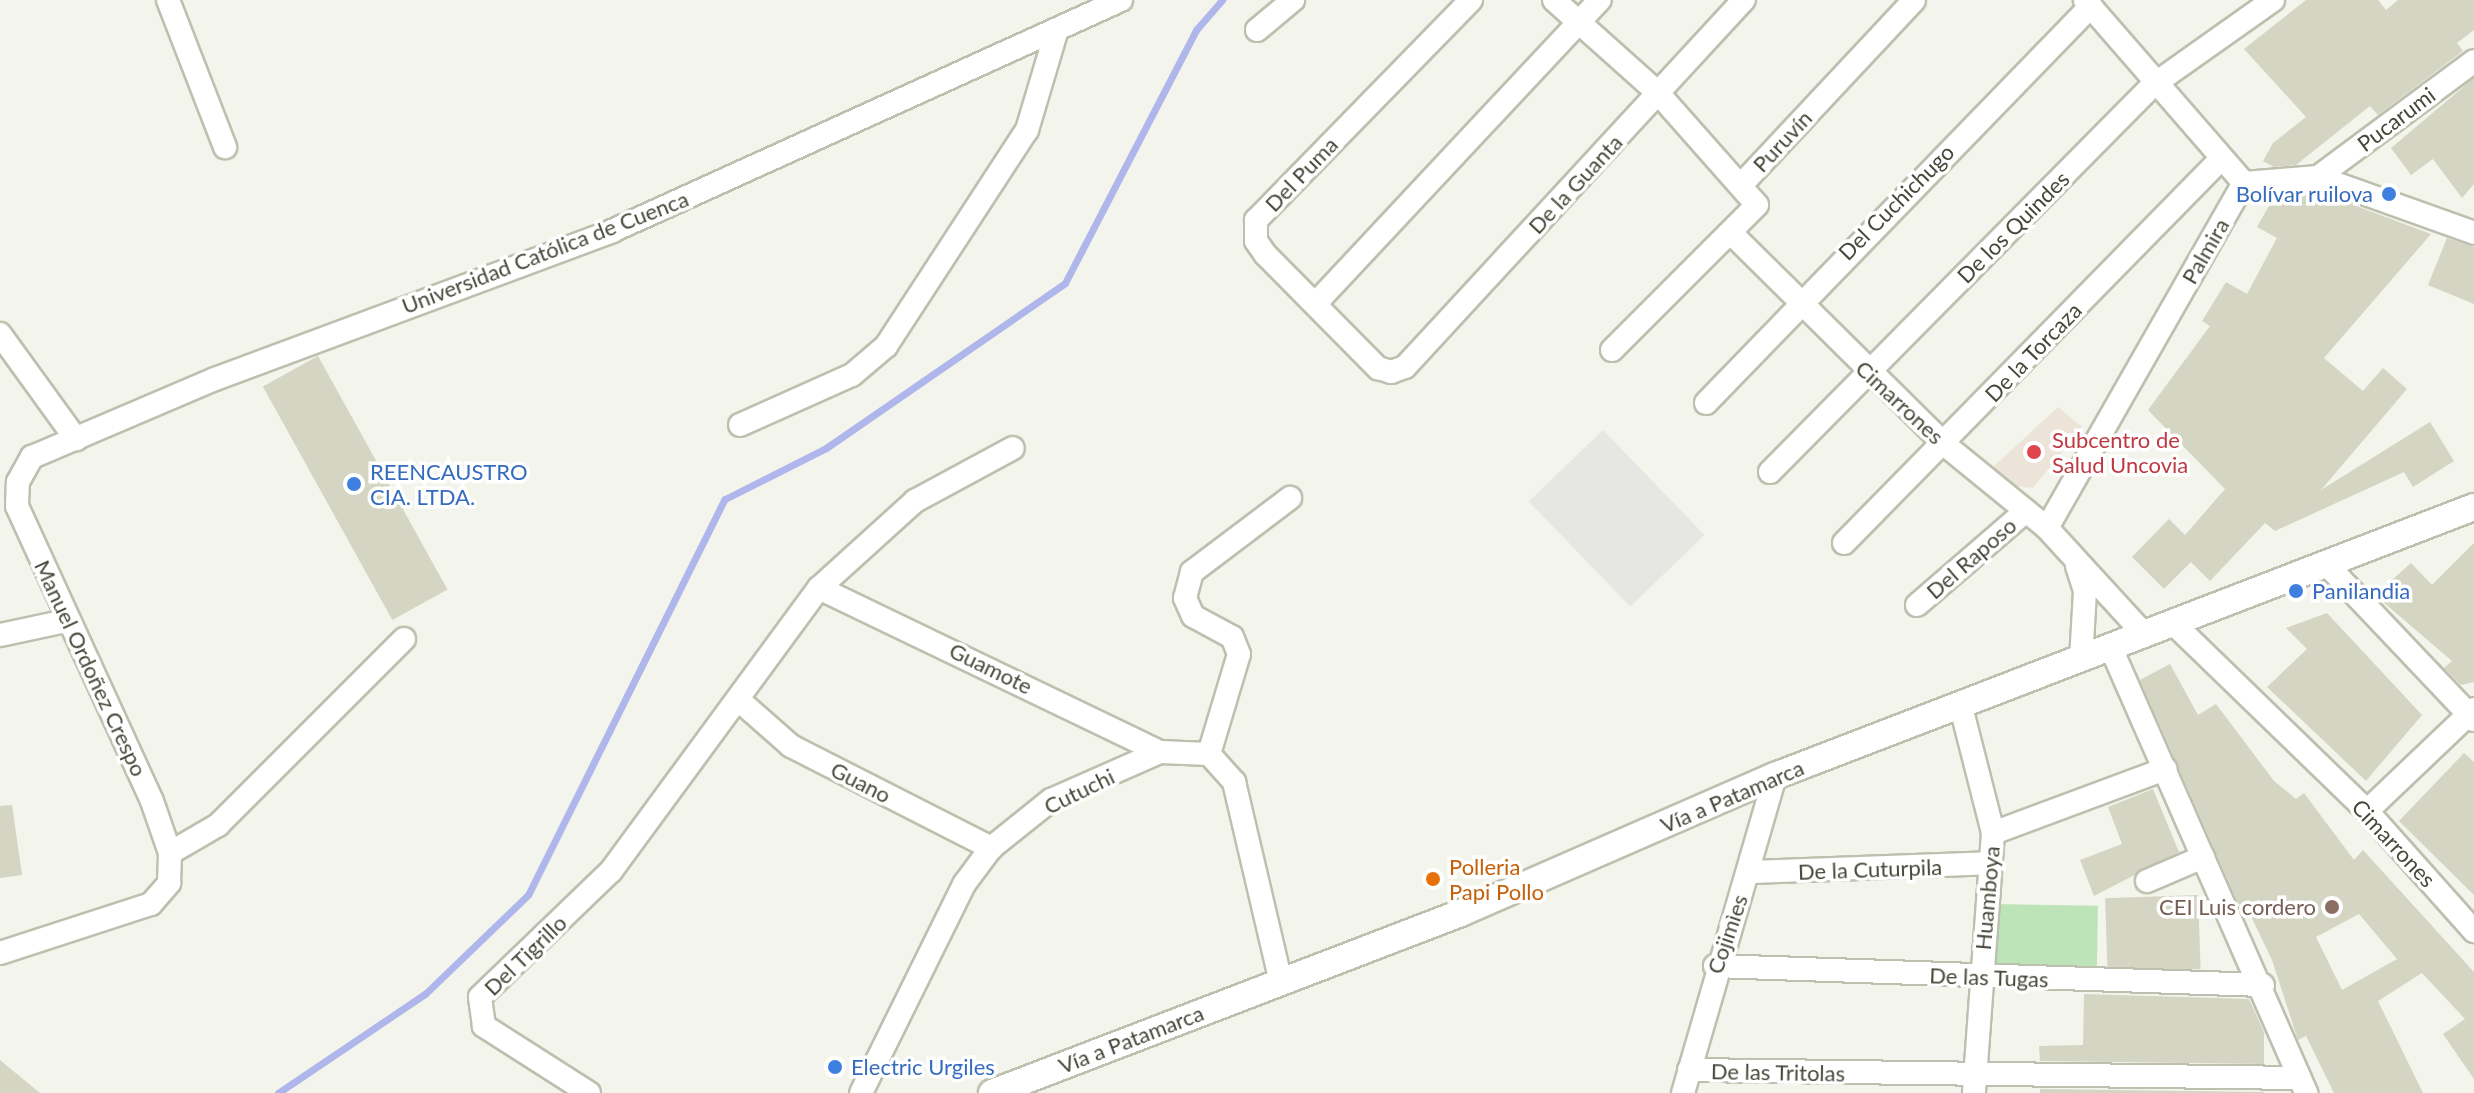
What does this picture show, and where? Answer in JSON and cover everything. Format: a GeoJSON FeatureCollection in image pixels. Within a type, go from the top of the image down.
{"type":"FeatureCollection","features":[{"type":"Feature","properties":{"kind":"street"},"geometry":{"type":"LineString","coordinates":[[168,0],[225,147]]}},
{"type":"Feature","properties":{"kind":"street","name":"Universidad Católica de Cuenca"},"geometry":{"type":"LineString","coordinates":[[18,482],[32,457],[612,231],[1056,33],[1121,0]]}},
{"type":"Feature","properties":{"kind":"street"},"geometry":{"type":"LineString","coordinates":[[1257,30],[1293,0]]}},
{"type":"Feature","properties":{"kind":"street","name":"Del Puma"},"geometry":{"type":"LineString","coordinates":[[1405,367],[1378,368],[1256,241],[1256,220],[1471,0]]}},
{"type":"Feature","properties":{"kind":"street"},"geometry":{"type":"LineString","coordinates":[[1554,0],[1658,93],[1743,183]]}},
{"type":"Feature","properties":{"kind":"street"},"geometry":{"type":"LineString","coordinates":[[1317,302],[1600,0]]}},
{"type":"Feature","properties":{"kind":"street","name":"De la Guanta"},"geometry":{"type":"LineString","coordinates":[[1405,367],[1744,0]]}},
{"type":"Feature","properties":{"kind":"street","name":"Puruvín"},"geometry":{"type":"LineString","coordinates":[[1612,350],[1732,234],[1757,205],[1743,183],[1914,0]]}},
{"type":"Feature","properties":{"kind":"street","name":"De los Quindes"},"geometry":{"type":"LineString","coordinates":[[1770,472],[2153,85],[2273,0]]}},
{"type":"Feature","properties":{"kind":"street"},"geometry":{"type":"LineString","coordinates":[[2088,3],[2153,85],[2244,183],[2318,177],[2474,233]]}},
{"type":"Feature","properties":{"kind":"street","name":"Del Cuchichugo"},"geometry":{"type":"LineString","coordinates":[[1706,403],[1795,304],[2088,3]]}},
{"type":"Feature","properties":{"kind":"street"},"geometry":{"type":"LineString","coordinates":[[740,425],[852,375],[886,346],[1027,130],[1056,33]]}},
{"type":"Feature","properties":{"kind":"street","name":"Pucarumi"},"geometry":{"type":"LineString","coordinates":[[2318,177],[2474,61]]}},
{"type":"Feature","properties":{"kind":"street","name":"De la Torcaza"},"geometry":{"type":"LineString","coordinates":[[1844,543],[2221,159]]}},
{"type":"Feature","properties":{"kind":"street","name":"Palmira"},"geometry":{"type":"LineString","coordinates":[[2047,528],[2244,183]]}},
{"type":"Feature","properties":{"kind":"street","name":"Cimarrones"},"geometry":{"type":"LineString","coordinates":[[1732,234],[1795,304],[1944,444],[2047,528],[2144,634]]}},
{"type":"Feature","properties":{"kind":"street"},"geometry":{"type":"LineString","coordinates":[[0,334],[76,439]]}},
{"type":"Feature","properties":{"kind":"street"},"geometry":{"type":"LineString","coordinates":[[741,702],[819,588],[915,501],[1013,448]]}},
{"type":"Feature","properties":{"kind":"street","name":"Manuel Ordoñez Crespo"},"geometry":{"type":"LineString","coordinates":[[18,482],[17,506],[170,853]]}},
{"type":"Feature","properties":{"kind":"street"},"geometry":{"type":"LineString","coordinates":[[1281,982],[1234,782],[1209,754],[1239,654],[1232,637],[1193,616],[1185,598],[1192,572],[1290,498]]}},
{"type":"Feature","properties":{"kind":"street","name":"Vía a Patamarca"},"geometry":{"type":"LineString","coordinates":[[1001,1091],[1281,982],[1775,776],[2173,623],[2329,567],[2474,507]]}},
{"type":"Feature","properties":{"kind":"street","name":"Del Raposo"},"geometry":{"type":"LineString","coordinates":[[1917,605],[2026,511]]}},
{"type":"Feature","properties":{"kind":"street","name":"Cimarrones"},"geometry":{"type":"LineString","coordinates":[[2075,561],[2085,591],[2081,660]]}},
{"type":"Feature","properties":{"kind":"street"},"geometry":{"type":"LineString","coordinates":[[2329,567],[2472,714],[2367,811]]}},
{"type":"Feature","properties":{"kind":"street","name":"Guamote"},"geometry":{"type":"LineString","coordinates":[[819,588],[1160,752]]}},
{"type":"Feature","properties":{"kind":"street"},"geometry":{"type":"LineString","coordinates":[[0,635],[66,621]]}},
{"type":"Feature","properties":{"kind":"street","name":"Cimarrones"},"geometry":{"type":"LineString","coordinates":[[2173,623],[2367,811],[2474,931]]}},
{"type":"Feature","properties":{"kind":"street"},"geometry":{"type":"LineString","coordinates":[[0,953],[151,904],[169,883],[170,853],[218,825],[404,639]]}},
{"type":"Feature","properties":{"kind":"street"},"geometry":{"type":"LineString","coordinates":[[2111,648],[2263,985],[2302,1086]]}},
{"type":"Feature","properties":{"kind":"street","name":"Guano"},"geometry":{"type":"LineString","coordinates":[[741,702],[791,746],[991,848]]}},
{"type":"Feature","properties":{"kind":"street","name":"Del Tigrillo"},"geometry":{"type":"LineString","coordinates":[[589,1093],[484,1026],[480,997],[611,871],[741,702]]}},
{"type":"Feature","properties":{"kind":"street","name":"Huamboya"},"geometry":{"type":"LineString","coordinates":[[1961,707],[1993,833],[1980,977],[1975,1084]]}},
{"type":"Feature","properties":{"kind":"street","name":"Cutuchi"},"geometry":{"type":"LineString","coordinates":[[861,1093],[965,883],[991,848],[1051,800],[1160,752],[1209,754]]}},
{"type":"Feature","properties":{"kind":"street"},"geometry":{"type":"LineString","coordinates":[[1993,833],[2165,769]]}},
{"type":"Feature","properties":{"kind":"street","name":"Cojimìes"},"geometry":{"type":"LineString","coordinates":[[1683,1093],[1715,966],[1749,872],[1775,776]]}},
{"type":"Feature","properties":{"kind":"street"},"geometry":{"type":"LineString","coordinates":[[2147,881],[2203,857]]}},
{"type":"Feature","properties":{"kind":"street","name":"De la Cuturpila"},"geometry":{"type":"LineString","coordinates":[[1749,872],[1991,863]]}},
{"type":"Feature","properties":{"kind":"street","name":"De las Tugas"},"geometry":{"type":"LineString","coordinates":[[1715,966],[2263,985]]}},
{"type":"Feature","properties":{"kind":"street","name":"De las Tritolas"},"geometry":{"type":"LineString","coordinates":[[1689,1070],[1975,1084],[2302,1086]]}},
{"type":"Feature","properties":{"kind":"shaded area","name":"Subcentro de Salud Uncovia"},"geometry":{"type":"Polygon","coordinates":[[[2058,407],[2082,427],[2033,488],[2014,486],[1992,468],[2058,407]]]}},
{"type":"Feature","properties":{"kind":"shaded area"},"geometry":{"type":"Polygon","coordinates":[[[1603,430],[1704,535],[1630,607],[1529,502],[1603,430]]]}},
{"type":"Feature","properties":{"kind":"green space"},"geometry":{"type":"Polygon","coordinates":[[[1993,904],[2098,906],[2097,973],[1992,971],[1993,904]]]}},
{"type":"Feature","properties":{"kind":"building"},"geometry":{"type":"Polygon","coordinates":[[[2306,0],[2378,0],[2386,10],[2398,0],[2474,0],[2474,30],[2457,43],[2463,51],[2378,115],[2370,106],[2296,165],[2274,167],[2263,161],[2273,143],[2306,117],[2244,49],[2306,0]]]}},
{"type":"Feature","properties":{"kind":"building"},"geometry":{"type":"Polygon","coordinates":[[[2474,78],[2474,184],[2462,198],[2433,159],[2411,175],[2391,148],[2474,78]]]}},
{"type":"Feature","properties":{"kind":"building"},"geometry":{"type":"Polygon","coordinates":[[[2316,191],[2431,234],[2324,358],[2363,391],[2383,368],[2407,389],[2321,490],[2430,422],[2454,461],[2413,487],[2404,472],[2275,531],[2265,523],[2210,581],[2191,562],[2164,589],[2132,557],[2169,519],[2185,535],[2225,489],[2148,410],[2210,326],[2202,321],[2226,282],[2247,294],[2277,238],[2257,227],[2274,197],[2316,191]]]}},
{"type":"Feature","properties":{"kind":"building"},"geometry":{"type":"Polygon","coordinates":[[[2447,238],[2474,247],[2474,304],[2428,285],[2447,238]]]}},
{"type":"Feature","properties":{"kind":"building","name":"REENCAUSTRO CIA. LTDA."},"geometry":{"type":"Polygon","coordinates":[[[318,356],[447,590],[392,620],[263,387],[318,356]]]}},
{"type":"Feature","properties":{"kind":"building"},"geometry":{"type":"Polygon","coordinates":[[[2474,543],[2474,682],[2461,685],[2444,668],[2452,661],[2375,595],[2411,563],[2432,585],[2474,543]]]}},
{"type":"Feature","properties":{"kind":"building"},"geometry":{"type":"Polygon","coordinates":[[[2327,613],[2422,715],[2366,781],[2267,687],[2307,649],[2286,628],[2327,613]]]}},
{"type":"Feature","properties":{"kind":"building"},"geometry":{"type":"Polygon","coordinates":[[[2170,664],[2198,715],[2216,704],[2274,781],[2296,799],[2304,793],[2354,860],[2363,850],[2474,972],[2474,1079],[2443,1034],[2465,1019],[2422,973],[2378,1001],[2423,1093],[2334,1093],[2306,1036],[2298,1040],[2272,960],[2249,912],[2242,912],[2140,680],[2170,664]],[[2359,914],[2316,937],[2342,990],[2397,959],[2359,914]]]}},
{"type":"Feature","properties":{"kind":"building"},"geometry":{"type":"Polygon","coordinates":[[[2464,753],[2474,762],[2474,895],[2399,821],[2464,753]]]}},
{"type":"Feature","properties":{"kind":"building"},"geometry":{"type":"Polygon","coordinates":[[[2153,789],[2179,852],[2094,896],[2080,860],[2122,844],[2108,807],[2153,789]]]}},
{"type":"Feature","properties":{"kind":"building"},"geometry":{"type":"Polygon","coordinates":[[[12,805],[22,875],[0,878],[0,806],[12,805]]]}},
{"type":"Feature","properties":{"kind":"building"},"geometry":{"type":"Polygon","coordinates":[[[2198,895],[2201,969],[2108,972],[2105,898],[2198,895]]]}},
{"type":"Feature","properties":{"kind":"building"},"geometry":{"type":"Polygon","coordinates":[[[2084,994],[2249,999],[2264,1032],[2264,1064],[2040,1061],[2039,1046],[2083,1045],[2084,994]]]}},
{"type":"Feature","properties":{"kind":"building"},"geometry":{"type":"Polygon","coordinates":[[[0,1060],[40,1093],[0,1093],[0,1060]]]}},
{"type":"Feature","properties":{"kind":"building"},"geometry":{"type":"Polygon","coordinates":[[[2040,1089],[2264,1092],[2264,1093],[2040,1093],[2040,1089]]]}},
{"type":"Feature","properties":{"kind":"waterway"},"geometry":{"type":"LineString","coordinates":[[278,1093],[425,994],[528,895],[725,499],[826,448],[1065,283],[1196,30],[1222,0]]}},
{"type":"Feature","properties":{"kind":"place","name":"Bolívar ruilova"},"geometry":{"type":"Point","coordinates":[2389,194]}},
{"type":"Feature","properties":{"kind":"place","name":"Subcentro de Salud Uncovia"},"geometry":{"type":"Point","coordinates":[2034,452]}},
{"type":"Feature","properties":{"kind":"place","name":"REENCAUSTRO CIA. LTDA."},"geometry":{"type":"Point","coordinates":[354,484]}},
{"type":"Feature","properties":{"kind":"place","name":"Panilandia"},"geometry":{"type":"Point","coordinates":[2296,591]}},
{"type":"Feature","properties":{"kind":"place","name":"Polleria Papi Pollo"},"geometry":{"type":"Point","coordinates":[1433,879]}},
{"type":"Feature","properties":{"kind":"place","name":"CEI Luis cordero"},"geometry":{"type":"Point","coordinates":[2332,907]}},
{"type":"Feature","properties":{"kind":"place","name":"Electric Urgiles"},"geometry":{"type":"Point","coordinates":[835,1067]}}]}
